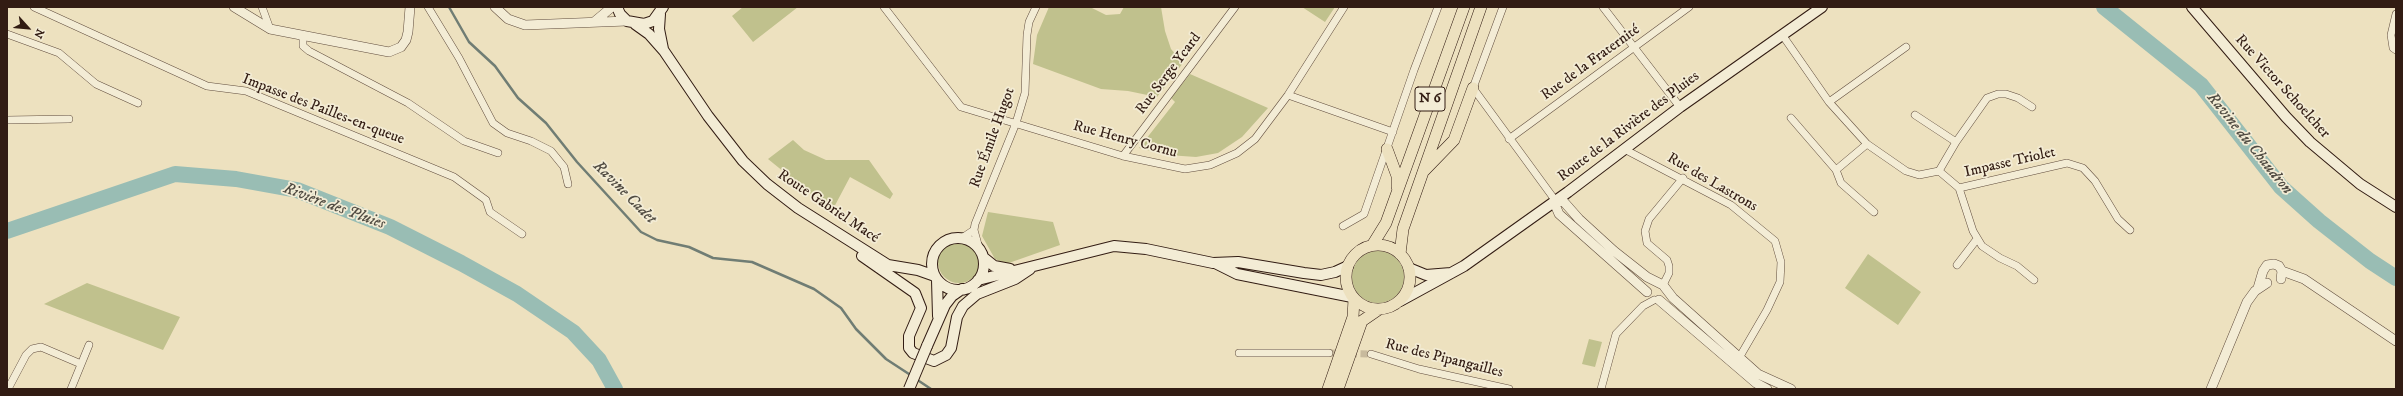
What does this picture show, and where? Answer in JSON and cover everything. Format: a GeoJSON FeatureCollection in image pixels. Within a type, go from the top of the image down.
{"type":"FeatureCollection","features":[{"type":"Feature","properties":{"kind":"main road","name":"Route Gabriel Macé"},"geometry":{"type":"LineString","coordinates":[[616,7],[620,14],[649,34],[664,51],[687,88],[743,161],[767,184],[798,208],[888,265],[918,270],[936,278]]}},
{"type":"Feature","properties":{"kind":"main road","name":"N 6"},"geometry":{"type":"LineString","coordinates":[[1348,266],[1356,254],[1373,244],[1386,223],[1464,7]]}},
{"type":"Feature","properties":{"kind":"main road","name":"N 6"},"geometry":{"type":"LineString","coordinates":[[1400,254],[1403,229],[1421,174],[1481,7]]}},
{"type":"Feature","properties":{"kind":"main road","name":"Rue Victor Schoelcher"},"geometry":{"type":"LineString","coordinates":[[2192,7],[2286,117],[2310,142],[2360,184],[2396,207]]}},
{"type":"Feature","properties":{"kind":"main road","name":"Route de la Rivière des Pluies"},"geometry":{"type":"LineString","coordinates":[[1455,272],[1556,200],[1680,107],[1783,36],[1819,8]]}},
{"type":"Feature","properties":{"kind":"main road","name":"Route Gabriel Macé"},"geometry":{"type":"LineString","coordinates":[[662,11],[658,29],[664,51]]}},
{"type":"Feature","properties":{"kind":"main road"},"geometry":{"type":"LineString","coordinates":[[631,23],[648,23],[662,11]]}},
{"type":"Feature","properties":{"kind":"main road"},"geometry":{"type":"LineString","coordinates":[[1421,174],[1454,140],[1473,88]]}},
{"type":"Feature","properties":{"kind":"main road"},"geometry":{"type":"LineString","coordinates":[[1387,150],[1397,176],[1397,192]]}},
{"type":"Feature","properties":{"kind":"main road"},"geometry":{"type":"LineString","coordinates":[[839,235],[849,247],[915,293],[922,308],[909,336],[909,348],[913,353],[928,360],[939,360],[946,355],[951,348],[957,317],[963,306],[977,294],[1015,279],[1032,267]]}},
{"type":"Feature","properties":{"kind":"main road"},"geometry":{"type":"LineString","coordinates":[[938,318],[936,278],[932,261],[934,253],[942,243],[954,238],[962,238],[979,248],[984,258],[984,266],[978,280]]}},
{"type":"Feature","properties":{"kind":"main road"},"geometry":{"type":"LineString","coordinates":[[1373,244],[1390,248],[1400,254],[1409,268],[1409,286],[1400,301]]}},
{"type":"Feature","properties":{"kind":"main road"},"geometry":{"type":"LineString","coordinates":[[909,389],[938,318],[952,296],[978,280],[1073,255],[1114,246],[1146,249],[1213,262],[1238,262],[1322,274],[1335,272],[1348,266]]}},
{"type":"Feature","properties":{"kind":"main road"},"geometry":{"type":"LineString","coordinates":[[984,258],[1000,268],[1016,270]]}},
{"type":"Feature","properties":{"kind":"main road"},"geometry":{"type":"LineString","coordinates":[[918,270],[932,261]]}},
{"type":"Feature","properties":{"kind":"main road"},"geometry":{"type":"LineString","coordinates":[[1213,262],[1237,274],[1353,298],[1378,310]]}},
{"type":"Feature","properties":{"kind":"main road"},"geometry":{"type":"LineString","coordinates":[[1328,389],[1353,317],[1353,298],[1346,279],[1348,266]]}},
{"type":"Feature","properties":{"kind":"main road"},"geometry":{"type":"LineString","coordinates":[[1409,268],[1426,275],[1455,272]]}},
{"type":"Feature","properties":{"kind":"main road"},"geometry":{"type":"LineString","coordinates":[[1338,389],[1362,321],[1378,310],[1389,308],[1455,272]]}},
{"type":"Feature","properties":{"kind":"main road"},"geometry":{"type":"LineString","coordinates":[[936,278],[948,288],[962,290]]}},
{"type":"Feature","properties":{"kind":"street","name":"Impasse des Pailles-en-queue"},"geometry":{"type":"LineString","coordinates":[[34,7],[207,86],[246,91],[454,177],[486,200],[490,212],[522,234]]}},
{"type":"Feature","properties":{"kind":"street"},"geometry":{"type":"LineString","coordinates":[[234,7],[270,29],[389,52],[401,47],[406,40],[410,7]]}},
{"type":"Feature","properties":{"kind":"street"},"geometry":{"type":"LineString","coordinates":[[262,7],[270,29]]}},
{"type":"Feature","properties":{"kind":"street"},"geometry":{"type":"LineString","coordinates":[[428,7],[459,58],[493,123],[507,133],[531,141],[551,151],[564,167],[568,184]]}},
{"type":"Feature","properties":{"kind":"street"},"geometry":{"type":"LineString","coordinates":[[495,7],[508,19],[525,24],[594,22],[631,23]]}},
{"type":"Feature","properties":{"kind":"street"},"geometry":{"type":"LineString","coordinates":[[594,22],[612,7]]}},
{"type":"Feature","properties":{"kind":"street","name":"Rue Henry Cornu"},"geometry":{"type":"LineString","coordinates":[[884,7],[961,107],[1123,156],[1185,169],[1210,165],[1237,153],[1255,139],[1288,95],[1344,7]]}},
{"type":"Feature","properties":{"kind":"street","name":"Rue Émile Hugot"},"geometry":{"type":"LineString","coordinates":[[974,230],[1016,123],[1025,93],[1027,35],[1029,22],[1036,7]]}},
{"type":"Feature","properties":{"kind":"street","name":"Rue Serge Ycard"},"geometry":{"type":"LineString","coordinates":[[1123,156],[1235,7]]}},
{"type":"Feature","properties":{"kind":"street"},"geometry":{"type":"LineString","coordinates":[[1344,226],[1364,214],[1438,7]]}},
{"type":"Feature","properties":{"kind":"street"},"geometry":{"type":"LineString","coordinates":[[1503,7],[1473,88],[1509,139],[1556,200],[1556,208],[1560,214],[1652,297],[1756,383],[1767,389]]}},
{"type":"Feature","properties":{"kind":"street"},"geometry":{"type":"LineString","coordinates":[[1603,7],[1680,107]]}},
{"type":"Feature","properties":{"kind":"street","name":"Rue de la Fraternité"},"geometry":{"type":"LineString","coordinates":[[1509,139],[1689,7]]}},
{"type":"Feature","properties":{"kind":"street"},"geometry":{"type":"LineString","coordinates":[[2396,14],[2391,35],[2393,48],[2396,50]]}},
{"type":"Feature","properties":{"kind":"street"},"geometry":{"type":"LineString","coordinates":[[7,34],[59,53],[96,84],[138,102]]}},
{"type":"Feature","properties":{"kind":"street"},"geometry":{"type":"LineString","coordinates":[[303,35],[303,46],[310,51],[408,103],[464,141],[498,153]]}},
{"type":"Feature","properties":{"kind":"street"},"geometry":{"type":"LineString","coordinates":[[1783,36],[1829,102],[1868,144],[1906,171],[1919,175],[1940,171]]}},
{"type":"Feature","properties":{"kind":"street"},"geometry":{"type":"LineString","coordinates":[[1829,102],[1906,47]]}},
{"type":"Feature","properties":{"kind":"street","name":"Impasse Triolet"},"geometry":{"type":"LineString","coordinates":[[1976,240],[1959,188],[1940,171],[1956,142],[1987,98],[1998,94],[2006,94],[2018,98],[2032,108]]}},
{"type":"Feature","properties":{"kind":"street"},"geometry":{"type":"LineString","coordinates":[[1288,95],[1393,132]]}},
{"type":"Feature","properties":{"kind":"street"},"geometry":{"type":"LineString","coordinates":[[1915,115],[1956,142]]}},
{"type":"Feature","properties":{"kind":"street"},"geometry":{"type":"LineString","coordinates":[[1791,118],[1836,170],[1841,182],[1874,212]]}},
{"type":"Feature","properties":{"kind":"street"},"geometry":{"type":"LineString","coordinates":[[7,120],[69,119]]}},
{"type":"Feature","properties":{"kind":"street"},"geometry":{"type":"LineString","coordinates":[[1836,170],[1868,144]]}},
{"type":"Feature","properties":{"kind":"street","name":"Rue des Lastrons"},"geometry":{"type":"LineString","coordinates":[[1624,149],[1683,178],[1738,210],[1775,241],[1781,262],[1780,282],[1767,310],[1738,358]]}},
{"type":"Feature","properties":{"kind":"street","name":"Impasse Triolet"},"geometry":{"type":"LineString","coordinates":[[1959,188],[2067,163],[2083,168],[2095,181],[2118,219],[2130,230]]}},
{"type":"Feature","properties":{"kind":"street"},"geometry":{"type":"LineString","coordinates":[[1601,389],[1616,334],[1652,297],[1664,296],[1661,286],[1669,273],[1669,266],[1667,260],[1647,243],[1645,231],[1649,219],[1683,178]]}},
{"type":"Feature","properties":{"kind":"street"},"geometry":{"type":"LineString","coordinates":[[1556,200],[1564,202],[1579,219],[1614,251],[1661,286],[1738,358],[1758,374],[1791,389]]}},
{"type":"Feature","properties":{"kind":"street"},"geometry":{"type":"LineString","coordinates":[[962,238],[974,230],[979,248]]}},
{"type":"Feature","properties":{"kind":"street"},"geometry":{"type":"LineString","coordinates":[[1957,265],[1976,240],[2000,258],[2017,266],[2034,280]]}},
{"type":"Feature","properties":{"kind":"street"},"geometry":{"type":"LineString","coordinates":[[2211,389],[2247,302],[2265,279],[2264,268],[2270,264],[2279,266],[2285,275],[2310,283],[2396,341]]}},
{"type":"Feature","properties":{"kind":"street"},"geometry":{"type":"LineString","coordinates":[[2265,279],[2276,284],[2285,275]]}},
{"type":"Feature","properties":{"kind":"street"},"geometry":{"type":"LineString","coordinates":[[1652,297],[1648,288],[1661,286]]}},
{"type":"Feature","properties":{"kind":"street"},"geometry":{"type":"LineString","coordinates":[[71,389],[89,345]]}},
{"type":"Feature","properties":{"kind":"street"},"geometry":{"type":"LineString","coordinates":[[8,389],[26,355],[32,349],[41,348],[81,364]]}},
{"type":"Feature","properties":{"kind":"street"},"geometry":{"type":"LineString","coordinates":[[1240,354],[1329,353]]}},
{"type":"Feature","properties":{"kind":"street","name":"Rue des Pipangailles"},"geometry":{"type":"LineString","coordinates":[[1372,354],[1419,369],[1509,389]]}},
{"type":"Feature","properties":{"kind":"green space"},"geometry":{"type":"Polygon","coordinates":[[[743,7],[798,7],[753,42],[732,16],[743,7]]]}},
{"type":"Feature","properties":{"kind":"green space"},"geometry":{"type":"Polygon","coordinates":[[[1049,7],[1090,7],[1106,15],[1120,14],[1124,7],[1161,7],[1165,31],[1171,49],[1183,63],[1157,97],[1128,91],[1101,89],[1033,64],[1037,35],[1049,7]]]}},
{"type":"Feature","properties":{"kind":"green space"},"geometry":{"type":"Polygon","coordinates":[[[1302,7],[1335,7],[1325,22],[1302,7]]]}},
{"type":"Feature","properties":{"kind":"green space"},"geometry":{"type":"Polygon","coordinates":[[[1190,74],[1268,108],[1242,137],[1218,153],[1196,157],[1168,155],[1139,148],[1175,102],[1171,98],[1190,74]]]}},
{"type":"Feature","properties":{"kind":"green space"},"geometry":{"type":"Polygon","coordinates":[[[793,140],[804,150],[826,160],[869,160],[893,194],[890,199],[850,177],[832,211],[768,159],[793,140]]]}},
{"type":"Feature","properties":{"kind":"green space"},"geometry":{"type":"Polygon","coordinates":[[[988,212],[1053,222],[1060,245],[1006,264],[995,259],[982,236],[988,212]]]}},
{"type":"Feature","properties":{"kind":"green space"},"geometry":{"type":"Polygon","coordinates":[[[959,241],[974,247],[980,262],[974,277],[959,283],[944,277],[938,262],[944,247],[959,241]]]}},
{"type":"Feature","properties":{"kind":"green space"},"geometry":{"type":"Polygon","coordinates":[[[1378,251],[1388,253],[1396,259],[1402,267],[1404,277],[1402,287],[1396,295],[1388,301],[1378,303],[1368,301],[1360,295],[1354,287],[1352,277],[1354,267],[1360,259],[1368,253],[1378,251]]]}},
{"type":"Feature","properties":{"kind":"green space"},"geometry":{"type":"Polygon","coordinates":[[[1868,254],[1921,292],[1898,325],[1845,288],[1868,254]]]}},
{"type":"Feature","properties":{"kind":"green space"},"geometry":{"type":"Polygon","coordinates":[[[87,283],[180,317],[163,350],[44,304],[87,283]]]}},
{"type":"Feature","properties":{"kind":"green space"},"geometry":{"type":"Polygon","coordinates":[[[1589,339],[1602,342],[1595,367],[1582,364],[1589,339]]]}},
{"type":"Feature","properties":{"kind":"waterway","name":"Ravine Cadet"},"geometry":{"type":"LineString","coordinates":[[449,7],[469,42],[495,66],[518,98],[546,123],[577,162],[641,232],[657,240],[689,247],[713,258],[752,262],[814,289],[841,308],[856,329],[886,359],[912,376]]}},
{"type":"Feature","properties":{"kind":"waterway","name":"Ravine du Chaudron"},"geometry":{"type":"LineString","coordinates":[[2104,7],[2201,85],[2281,187],[2319,221],[2370,261],[2396,278]]}},
{"type":"Feature","properties":{"kind":"waterway","name":"Rivière des Pluies"},"geometry":{"type":"LineString","coordinates":[[7,231],[175,174],[236,179],[297,190],[390,227],[461,263],[517,294],[573,332],[599,360],[615,389]]}},
{"type":"Feature","properties":{"kind":"waterway","name":"Ravine Cadet"},"geometry":{"type":"LineString","coordinates":[[916,379],[931,389]]}},
{"type":"Feature","properties":{"kind":"tunnel"},"geometry":{"type":"LineString","coordinates":[[1329,353],[1371,354]]}}]}
